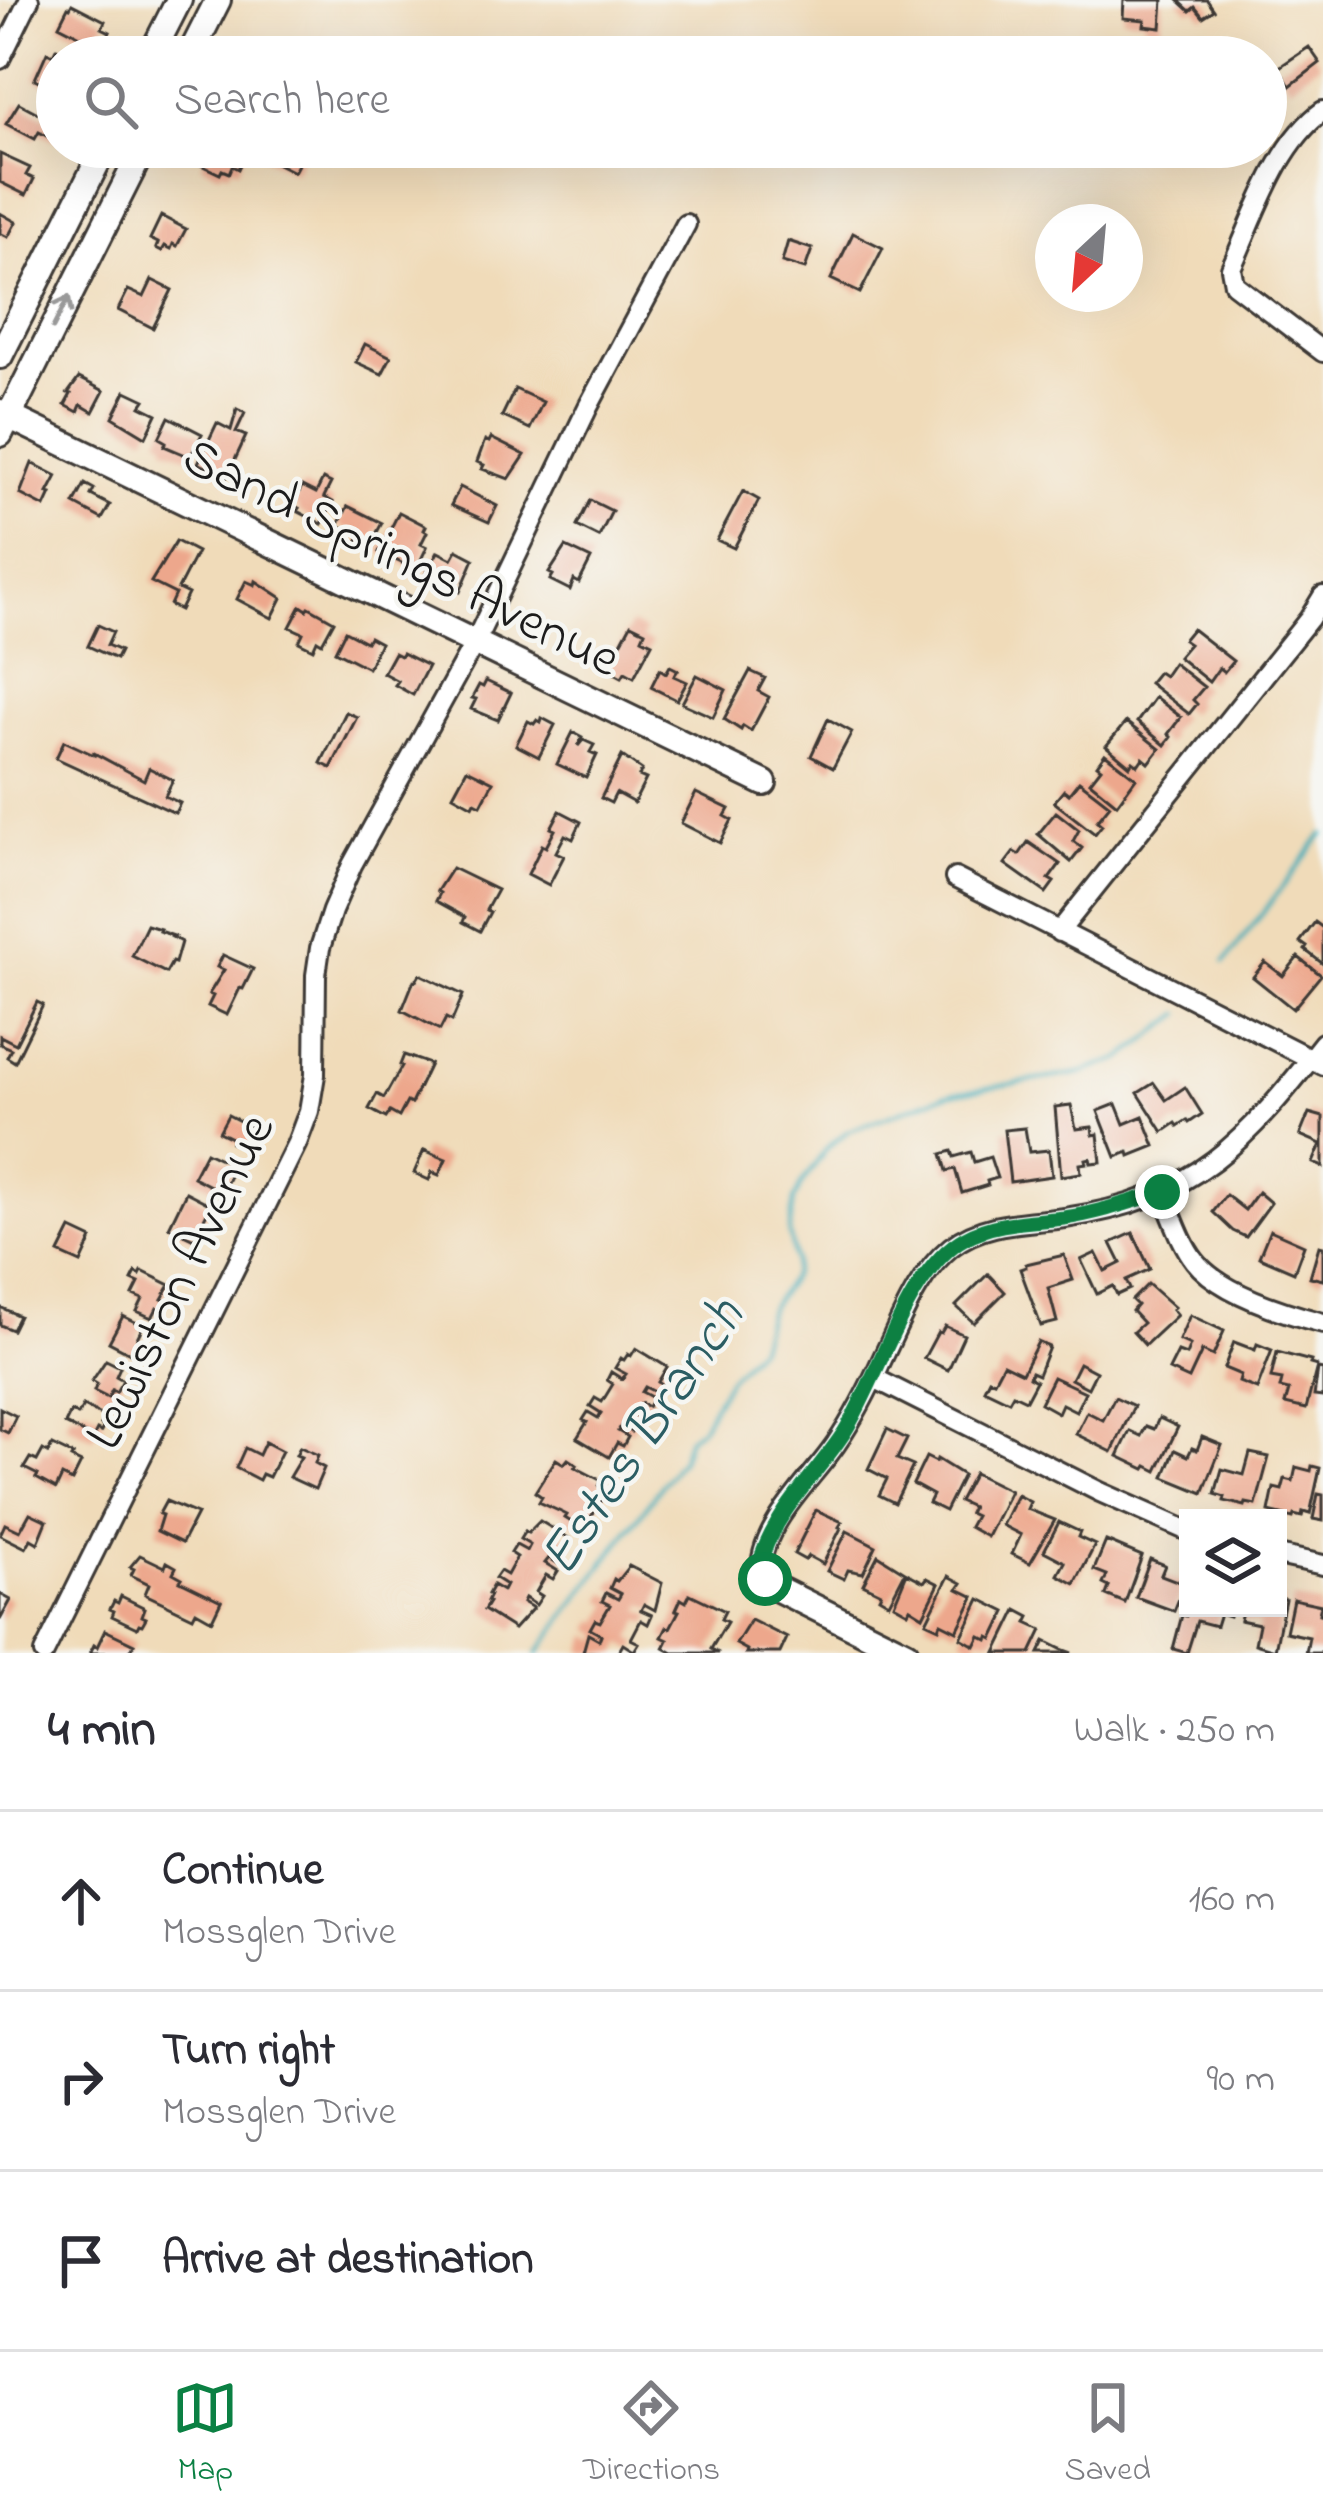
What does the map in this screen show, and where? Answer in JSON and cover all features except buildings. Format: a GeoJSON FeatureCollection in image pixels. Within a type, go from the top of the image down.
{"type":"FeatureCollection","features":[{"type":"Feature","properties":{"kind":"street"},"geometry":{"type":"LineString","coordinates":[[200,36],[218,0]]}},
{"type":"Feature","properties":{"kind":"street"},"geometry":{"type":"LineString","coordinates":[[0,58],[24,1]]}},
{"type":"Feature","properties":{"kind":"street"},"geometry":{"type":"LineString","coordinates":[[160,36],[175,7],[203,30]]}},
{"type":"Feature","properties":{"kind":"street"},"geometry":{"type":"LineString","coordinates":[[1287,151],[1323,111]]}},
{"type":"Feature","properties":{"kind":"street"},"geometry":{"type":"LineString","coordinates":[[0,356],[94,168]]}},
{"type":"Feature","properties":{"kind":"street"},"geometry":{"type":"LineString","coordinates":[[3,421],[133,168]]}},
{"type":"Feature","properties":{"kind":"street"},"geometry":{"type":"LineString","coordinates":[[1277,168],[1231,268],[1234,284],[1323,352]]}},
{"type":"Feature","properties":{"kind":"street","name":"Lewiston Avenue"},"geometry":{"type":"LineString","coordinates":[[44,1653],[298,1143],[315,1075],[320,948],[352,865],[475,642],[588,407],[686,224]]}},
{"type":"Feature","properties":{"kind":"street","name":"Sand Springs Avenue"},"geometry":{"type":"LineString","coordinates":[[3,421],[475,642],[764,784]]}},
{"type":"Feature","properties":{"kind":"street"},"geometry":{"type":"LineString","coordinates":[[1059,932],[1323,596]]}},
{"type":"Feature","properties":{"kind":"street"},"geometry":{"type":"LineString","coordinates":[[906,1653],[776,1588],[761,1568],[763,1552],[788,1505],[831,1451],[933,1266],[965,1238],[1015,1222],[1114,1208],[1162,1192],[1233,1147],[1319,1056],[955,878]]}},
{"type":"Feature","properties":{"kind":"street"},"geometry":{"type":"LineString","coordinates":[[1162,1192],[1199,1267],[1240,1294],[1323,1323]]}},
{"type":"Feature","properties":{"kind":"street"},"geometry":{"type":"LineString","coordinates":[[874,1378],[1179,1527]]}},
{"type":"Feature","properties":{"kind":"street"},"geometry":{"type":"LineString","coordinates":[[1287,1557],[1323,1565]]}},
{"type":"Feature","properties":{"kind":"waterway","name":"Estes Branch"},"geometry":{"type":"LineString","coordinates":[[1225,962],[1323,834]]}},
{"type":"Feature","properties":{"kind":"waterway","name":"Estes Branch"},"geometry":{"type":"LineString","coordinates":[[538,1653],[681,1459],[688,1437],[701,1428],[729,1378],[759,1346],[769,1309],[793,1275],[789,1233],[794,1200],[828,1147],[848,1131],[944,1095],[1081,1073],[1123,1058],[1181,1014]]}},
{"type":"Feature","properties":{"kind":"route"},"geometry":{"type":"LineString","coordinates":[[765,1579],[760,1560],[788,1505],[848,1427],[913,1295],[950,1248],[984,1230],[1114,1208],[1162,1192]]}}]}
